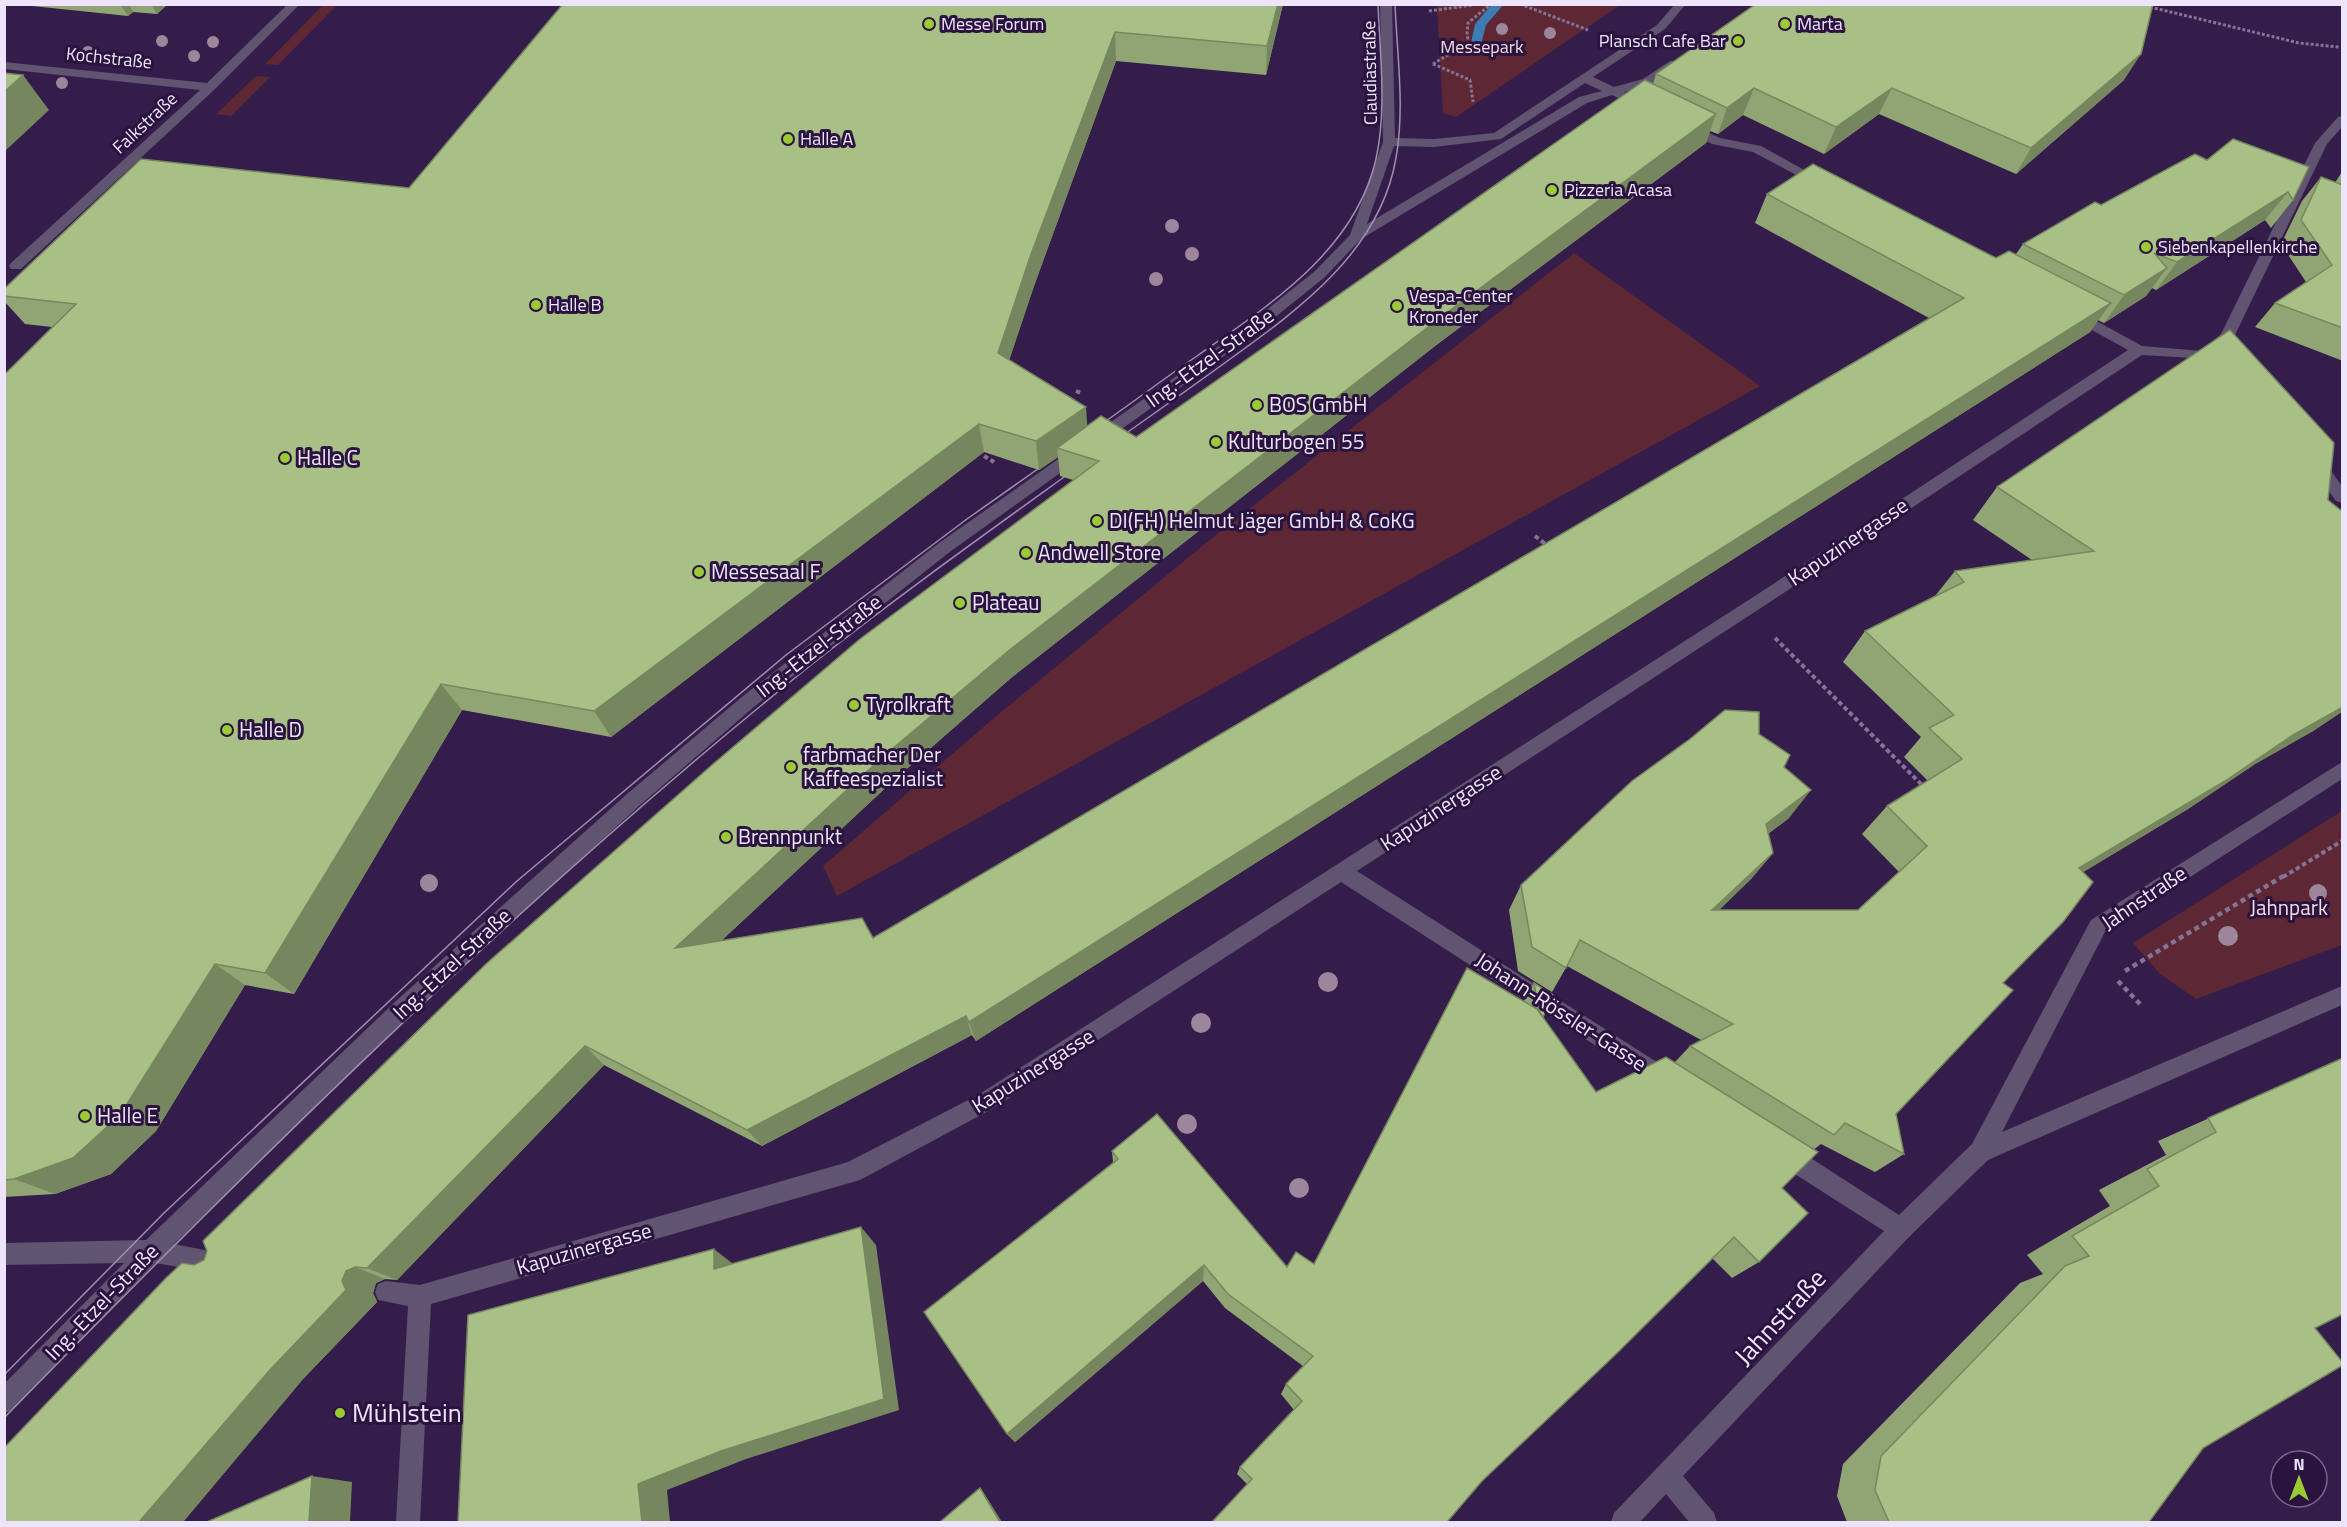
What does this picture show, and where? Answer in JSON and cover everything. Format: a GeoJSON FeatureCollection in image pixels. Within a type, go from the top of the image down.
{"type":"FeatureCollection","features":[{"type":"Feature","properties":{"kind":"street","name":"Falkstraße"},"geometry":{"type":"LineString","coordinates":[[16,266],[210,87],[295,4]]}},
{"type":"Feature","properties":{"kind":"street","name":"Claudiastraße"},"geometry":{"type":"LineString","coordinates":[[1386,4],[1389,142]]}},
{"type":"Feature","properties":{"kind":"street"},"geometry":{"type":"LineString","coordinates":[[1389,142],[1434,143],[1497,136],[1660,27],[1681,4]]}},
{"type":"Feature","properties":{"kind":"street"},"geometry":{"type":"LineString","coordinates":[[1356,236],[1583,100],[1647,82],[1686,55]]}},
{"type":"Feature","properties":{"kind":"street","name":"Kochstraße"},"geometry":{"type":"LineString","coordinates":[[4,65],[210,87]]}},
{"type":"Feature","properties":{"kind":"street"},"geometry":{"type":"LineString","coordinates":[[1585,78],[1656,112]]}},
{"type":"Feature","properties":{"kind":"street"},"geometry":{"type":"LineString","coordinates":[[2205,356],[2227,337],[2321,143],[2343,120]]}},
{"type":"Feature","properties":{"kind":"street"},"geometry":{"type":"LineString","coordinates":[[1676,122],[1716,141],[1757,149],[1830,187]]}},
{"type":"Feature","properties":{"kind":"street","name":"Ing.-Etzel-Straße"},"geometry":{"type":"LineString","coordinates":[[4,1402],[151,1251],[437,977],[633,800],[749,701],[945,547],[1244,335],[1320,274],[1356,236],[1389,142]]}},
{"type":"Feature","properties":{"kind":"street"},"geometry":{"type":"LineString","coordinates":[[2058,306],[2139,350],[2205,356],[2221,369]]}},
{"type":"Feature","properties":{"kind":"street","name":"Kapuzinergasse"},"geometry":{"type":"LineString","coordinates":[[386,1292],[420,1296],[852,1172],[985,1102],[1747,609],[2139,350]]}},
{"type":"Feature","properties":{"kind":"street"},"geometry":{"type":"LineString","coordinates":[[2307,451],[2343,498]]}},
{"type":"Feature","properties":{"kind":"street","name":"Jahnstraße"},"geometry":{"type":"LineString","coordinates":[[1623,1522],[1901,1229],[1980,1152],[2098,927],[2343,770]]}},
{"type":"Feature","properties":{"kind":"street","name":"Johann-Rössler-Gasse"},"geometry":{"type":"LineString","coordinates":[[1342,872],[1679,1088]]}},
{"type":"Feature","properties":{"kind":"street","name":"Jahnstraße"},"geometry":{"type":"LineString","coordinates":[[1980,1152],[2343,995]]}},
{"type":"Feature","properties":{"kind":"street"},"geometry":{"type":"LineString","coordinates":[[1770,1146],[1901,1229]]}},
{"type":"Feature","properties":{"kind":"street"},"geometry":{"type":"LineString","coordinates":[[4,1254],[151,1251],[229,1264]]}},
{"type":"Feature","properties":{"kind":"street"},"geometry":{"type":"LineString","coordinates":[[408,1522],[420,1296]]}},
{"type":"Feature","properties":{"kind":"street"},"geometry":{"type":"LineString","coordinates":[[1668,1477],[1705,1522]]}},
{"type":"Feature","properties":{"kind":"path"},"geometry":{"type":"LineString","coordinates":[[1430,11],[1480,4]]}},
{"type":"Feature","properties":{"kind":"path"},"geometry":{"type":"LineString","coordinates":[[1473,105],[1470,80],[1433,64],[1468,42],[1464,31],[1467,23],[1491,4]]}},
{"type":"Feature","properties":{"kind":"path"},"geometry":{"type":"LineString","coordinates":[[1520,4],[1594,33]]}},
{"type":"Feature","properties":{"kind":"path"},"geometry":{"type":"LineString","coordinates":[[2149,7],[2299,43],[2339,46]]}},
{"type":"Feature","properties":{"kind":"path"},"geometry":{"type":"LineString","coordinates":[[1076,391],[1081,393]]}},
{"type":"Feature","properties":{"kind":"path"},"geometry":{"type":"LineString","coordinates":[[1535,536],[1552,549]]}},
{"type":"Feature","properties":{"kind":"path"},"geometry":{"type":"LineString","coordinates":[[1747,609],[1929,792]]}},
{"type":"Feature","properties":{"kind":"path"},"geometry":{"type":"LineString","coordinates":[[2140,1004],[2115,977],[2343,841]]}},
{"type":"Feature","properties":{"kind":"green space","name":"Messepark"},"geometry":{"type":"Polygon","coordinates":[[[1437,4],[1620,5],[1456,117],[1443,113],[1437,4]]]}},
{"type":"Feature","properties":{"kind":"green space"},"geometry":{"type":"Polygon","coordinates":[[[323,5],[337,5],[278,65],[265,64],[323,5]]]}},
{"type":"Feature","properties":{"kind":"green space"},"geometry":{"type":"Polygon","coordinates":[[[256,76],[270,77],[231,116],[216,114],[256,76]]]}},
{"type":"Feature","properties":{"kind":"green space"},"geometry":{"type":"Polygon","coordinates":[[[1574,253],[1760,386],[837,896],[823,866],[988,723],[1201,547],[1574,253]]]}},
{"type":"Feature","properties":{"kind":"green space","name":"Jahnpark"},"geometry":{"type":"Polygon","coordinates":[[[2342,811],[2342,945],[2196,999],[2160,974],[2133,943],[2342,811]]]}},
{"type":"Feature","properties":{"kind":"building"},"geometry":{"type":"Polygon","coordinates":[[[563,4],[1278,4],[1267,46],[1115,32],[1030,257],[998,353],[1086,407],[1036,441],[979,424],[594,711],[441,684],[265,973],[215,964],[120,1115],[73,1158],[14,1179],[4,1180],[4,375],[76,304],[4,296],[4,289],[141,159],[409,188],[563,4]]]}},
{"type":"Feature","properties":{"kind":"building"},"geometry":{"type":"Polygon","coordinates":[[[1756,4],[2153,4],[2141,54],[2031,148],[1892,88],[1836,127],[1754,88],[1727,108],[1656,74],[1756,4]]]}},
{"type":"Feature","properties":{"kind":"building"},"geometry":{"type":"Polygon","coordinates":[[[4,73],[23,75],[4,92],[4,73]]]}},
{"type":"Feature","properties":{"kind":"building"},"geometry":{"type":"Polygon","coordinates":[[[1645,80],[1716,114],[1441,317],[1007,652],[885,755],[675,948],[862,918],[873,938],[1964,298],[1767,194],[1813,164],[1996,258],[2009,251],[2111,303],[969,1022],[966,1016],[747,1130],[585,1046],[367,1268],[355,1267],[346,1271],[342,1281],[346,1290],[269,1371],[139,1522],[4,1522],[4,1448],[166,1278],[182,1263],[194,1265],[204,1260],[207,1251],[203,1241],[486,964],[712,765],[860,639],[1099,461],[1057,448],[1101,416],[1136,437],[1645,80]]]}},
{"type":"Feature","properties":{"kind":"building"},"geometry":{"type":"Polygon","coordinates":[[[2233,139],[2309,167],[2293,200],[2288,192],[2177,262],[2154,253],[2167,268],[2124,295],[2023,244],[2095,202],[2101,205],[2195,154],[2207,160],[2233,139]]]}},
{"type":"Feature","properties":{"kind":"building"},"geometry":{"type":"Polygon","coordinates":[[[2321,177],[2343,185],[2343,328],[2275,303],[2332,265],[2301,220],[2321,177]]]}},
{"type":"Feature","properties":{"kind":"building"},"geometry":{"type":"Polygon","coordinates":[[[2230,330],[2334,443],[2328,500],[2343,512],[2343,707],[2293,735],[2225,781],[2079,868],[2093,882],[2063,922],[2003,983],[2013,990],[1896,1114],[1904,1154],[1845,1123],[1834,1135],[1690,1046],[1733,1024],[1580,940],[1566,968],[1532,947],[1521,885],[1632,781],[1690,739],[1725,710],[1759,712],[1759,734],[1790,755],[1784,767],[1811,790],[1766,824],[1773,853],[1712,910],[1858,910],[1927,846],[1887,806],[1962,759],[1929,728],[1954,715],[1865,631],[1964,582],[1955,571],[2094,551],[1997,487],[2230,330]]]}},
{"type":"Feature","properties":{"kind":"building"},"geometry":{"type":"Polygon","coordinates":[[[1467,968],[1537,1009],[1596,1092],[1666,1057],[1818,1152],[1782,1188],[1808,1213],[1759,1262],[1734,1237],[1614,1356],[1482,1481],[1447,1522],[1212,1522],[1252,1479],[1240,1467],[1302,1401],[1286,1384],[1313,1356],[1228,1294],[1204,1265],[1007,1434],[924,1312],[1118,1159],[1112,1151],[1157,1114],[1287,1267],[1296,1252],[1314,1264],[1467,968]]]}},
{"type":"Feature","properties":{"kind":"building"},"geometry":{"type":"Polygon","coordinates":[[[1534,983],[1553,995],[1543,1017],[1539,1011],[1534,983]]]}},
{"type":"Feature","properties":{"kind":"building"},"geometry":{"type":"Polygon","coordinates":[[[2343,1058],[2343,1314],[2315,1328],[2343,1365],[2203,1448],[2149,1522],[1889,1522],[1875,1490],[1881,1456],[2065,1266],[2089,1256],[2072,1236],[2159,1186],[2147,1169],[2216,1132],[2208,1118],[2343,1058]]]}},
{"type":"Feature","properties":{"kind":"building"},"geometry":{"type":"Polygon","coordinates":[[[861,1227],[884,1399],[721,1451],[638,1484],[642,1522],[458,1522],[468,1315],[714,1249],[714,1269],[861,1227]]]}},
{"type":"Feature","properties":{"kind":"building"},"geometry":{"type":"Polygon","coordinates":[[[312,1476],[309,1522],[207,1522],[312,1476]]]}},
{"type":"Feature","properties":{"kind":"building"},"geometry":{"type":"Polygon","coordinates":[[[980,1488],[1000,1522],[940,1522],[980,1488]]]}},
{"type":"Feature","properties":{"kind":"waterway"},"geometry":{"type":"LineString","coordinates":[[1477,43],[1481,24],[1499,4]]}},
{"type":"Feature","properties":{"kind":"tram line"},"geometry":{"type":"LineString","coordinates":[[1093,430],[1280,296],[1306,273],[1349,221],[1365,192],[1376,159],[1379,140],[1382,82],[1378,4]]}},
{"type":"Feature","properties":{"kind":"tram line"},"geometry":{"type":"LineString","coordinates":[[1115,441],[1253,342],[1307,299],[1332,276],[1373,222],[1387,192],[1399,139],[1400,81],[1395,4]]}},
{"type":"Feature","properties":{"kind":"tram line"},"geometry":{"type":"LineString","coordinates":[[4,1375],[164,1213],[517,881],[786,655],[967,519],[1052,459]]}},
{"type":"Feature","properties":{"kind":"tram line"},"geometry":{"type":"LineString","coordinates":[[4,1418],[198,1222],[396,1029],[600,843],[811,665],[910,589],[1078,467]]}},
{"type":"Feature","properties":{"kind":"place","name":"Messe Forum"},"geometry":{"type":"Point","coordinates":[929,24]}},
{"type":"Feature","properties":{"kind":"place","name":"Marta"},"geometry":{"type":"Point","coordinates":[1785,24]}},
{"type":"Feature","properties":{"kind":"place","name":"Plansch Cafe Bar"},"geometry":{"type":"Point","coordinates":[1738,41]}},
{"type":"Feature","properties":{"kind":"place","name":"Halle A"},"geometry":{"type":"Point","coordinates":[788,139]}},
{"type":"Feature","properties":{"kind":"place","name":"Pizzeria Acasa"},"geometry":{"type":"Point","coordinates":[1552,190]}},
{"type":"Feature","properties":{"kind":"place","name":"Siebenkapellenkirche"},"geometry":{"type":"Point","coordinates":[2146,247]}},
{"type":"Feature","properties":{"kind":"place","name":"Halle B"},"geometry":{"type":"Point","coordinates":[536,305]}},
{"type":"Feature","properties":{"kind":"place","name":"Vespa-Center Kroneder"},"geometry":{"type":"Point","coordinates":[1397,306]}},
{"type":"Feature","properties":{"kind":"place","name":"BOS GmbH"},"geometry":{"type":"Point","coordinates":[1257,405]}},
{"type":"Feature","properties":{"kind":"place","name":"Kulturbogen 55"},"geometry":{"type":"Point","coordinates":[1216,442]}},
{"type":"Feature","properties":{"kind":"place","name":"Halle C"},"geometry":{"type":"Point","coordinates":[285,458]}},
{"type":"Feature","properties":{"kind":"place","name":"DI(FH) Helmut Jäger GmbH & CoKG"},"geometry":{"type":"Point","coordinates":[1097,521]}},
{"type":"Feature","properties":{"kind":"place","name":"Andwell Store"},"geometry":{"type":"Point","coordinates":[1026,553]}},
{"type":"Feature","properties":{"kind":"place","name":"Messesaal F"},"geometry":{"type":"Point","coordinates":[699,572]}},
{"type":"Feature","properties":{"kind":"place","name":"Plateau"},"geometry":{"type":"Point","coordinates":[960,603]}},
{"type":"Feature","properties":{"kind":"place","name":"Tyrolkraft"},"geometry":{"type":"Point","coordinates":[854,705]}},
{"type":"Feature","properties":{"kind":"place","name":"Halle D"},"geometry":{"type":"Point","coordinates":[227,730]}},
{"type":"Feature","properties":{"kind":"place","name":"farbmacher Der Kaffeespezialist"},"geometry":{"type":"Point","coordinates":[791,767]}},
{"type":"Feature","properties":{"kind":"place","name":"Brennpunkt"},"geometry":{"type":"Point","coordinates":[726,837]}},
{"type":"Feature","properties":{"kind":"place","name":"Halle E"},"geometry":{"type":"Point","coordinates":[85,1116]}},
{"type":"Feature","properties":{"kind":"place","name":"Mühlstein"},"geometry":{"type":"Point","coordinates":[340,1413]}}]}
